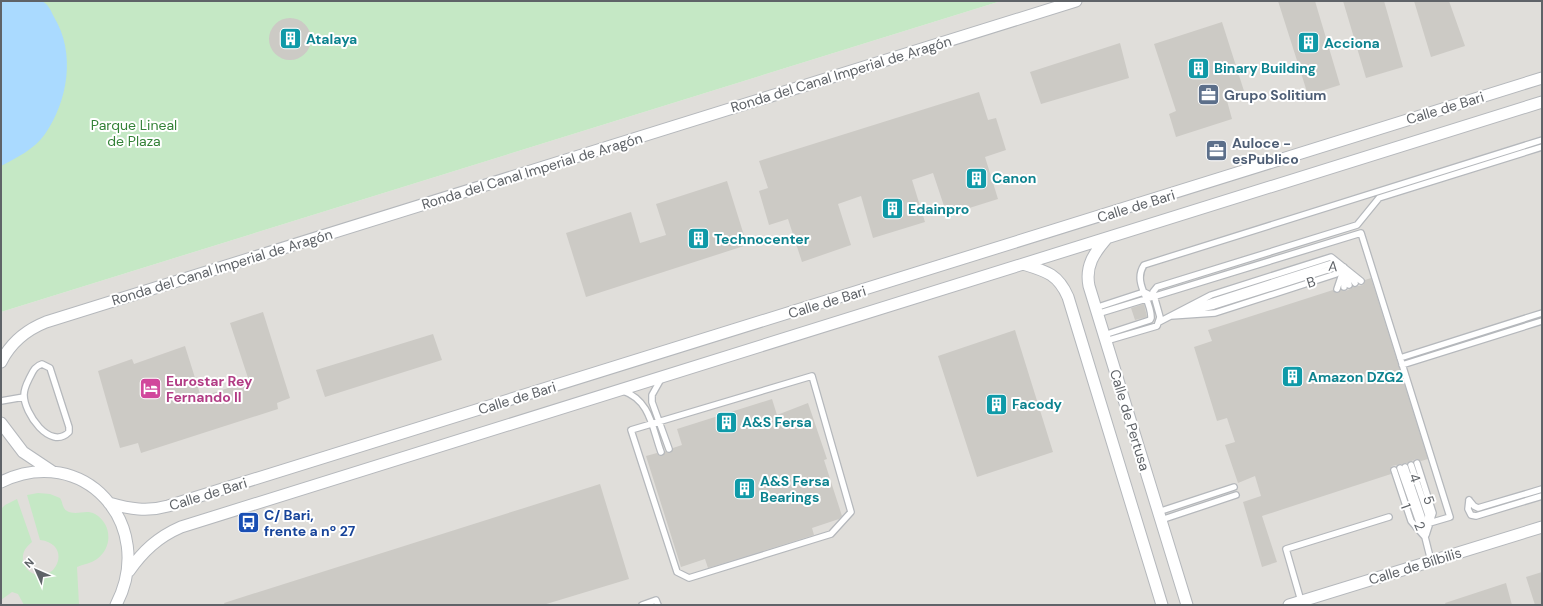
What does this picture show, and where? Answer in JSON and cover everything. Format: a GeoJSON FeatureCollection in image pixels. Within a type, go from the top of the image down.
{"type":"FeatureCollection","features":[{"type":"Feature","properties":{"kind":"street","name":"Ronda del Canal Imperial de Aragón"},"geometry":{"type":"LineString","coordinates":[[1,361],[10,346],[23,334],[46,322],[1076,1]]}},
{"type":"Feature","properties":{"kind":"street","name":"Calle de Bari"},"geometry":{"type":"LineString","coordinates":[[110,503],[135,510],[148,510],[168,506],[1542,78]]}},
{"type":"Feature","properties":{"kind":"street","name":"Calle de Bari"},"geometry":{"type":"LineString","coordinates":[[129,571],[141,555],[154,542],[165,534],[181,527],[1542,102]]}},
{"type":"Feature","properties":{"kind":"street","name":"Calle de Pertusa"},"geometry":{"type":"LineString","coordinates":[[1107,238],[1096,251],[1090,263],[1087,276],[1096,311],[1187,605]]}},
{"type":"Feature","properties":{"kind":"street","name":"Calle de Pertusa"},"geometry":{"type":"LineString","coordinates":[[1023,264],[1045,270],[1055,277],[1063,285],[1066,291],[1162,605]]}},
{"type":"Feature","properties":{"kind":"street"},"geometry":{"type":"LineString","coordinates":[[1,423],[23,452],[54,472]]}},
{"type":"Feature","properties":{"kind":"street"},"geometry":{"type":"LineString","coordinates":[[1,482],[13,476],[33,472],[54,472],[85,482],[98,491],[110,503],[124,528],[128,542],[129,571],[124,589],[116,605]]}},
{"type":"Feature","properties":{"kind":"street","name":"Calle de Bílbilis"},"geometry":{"type":"LineString","coordinates":[[1289,605],[1542,527]]}},
{"type":"Feature","properties":{"kind":"lane"},"geometry":{"type":"LineString","coordinates":[[1150,320],[1151,315],[1139,278],[1140,270],[1144,266],[1542,140]]}},
{"type":"Feature","properties":{"kind":"lane"},"geometry":{"type":"LineString","coordinates":[[1160,319],[1153,292],[1157,287],[1357,225],[1379,198],[1542,147]]}},
{"type":"Feature","properties":{"kind":"lane"},"geometry":{"type":"LineString","coordinates":[[1096,311],[1154,297],[1361,233],[1450,517],[1423,525],[1431,561]]}},
{"type":"Feature","properties":{"kind":"lane","name":"A"},"geometry":{"type":"LineString","coordinates":[[1168,316],[1211,295],[1331,257],[1344,267]]}},
{"type":"Feature","properties":{"kind":"lane"},"geometry":{"type":"LineString","coordinates":[[1344,267],[1361,281]]}},
{"type":"Feature","properties":{"kind":"lane"},"geometry":{"type":"LineString","coordinates":[[1344,267],[1346,286],[1344,267]]}},
{"type":"Feature","properties":{"kind":"lane","name":"B"},"geometry":{"type":"LineString","coordinates":[[1168,316],[1214,306],[1334,268],[1344,267]]}},
{"type":"Feature","properties":{"kind":"lane"},"geometry":{"type":"LineString","coordinates":[[1096,311],[1144,292],[1154,297]]}},
{"type":"Feature","properties":{"kind":"lane"},"geometry":{"type":"LineString","coordinates":[[1400,358],[1542,313]]}},
{"type":"Feature","properties":{"kind":"lane"},"geometry":{"type":"LineString","coordinates":[[1105,338],[1150,320],[1168,316]]}},
{"type":"Feature","properties":{"kind":"lane"},"geometry":{"type":"LineString","coordinates":[[1105,338],[1152,327],[1160,319]]}},
{"type":"Feature","properties":{"kind":"lane"},"geometry":{"type":"LineString","coordinates":[[1402,365],[1542,321]]}},
{"type":"Feature","properties":{"kind":"lane"},"geometry":{"type":"LineString","coordinates":[[42,364],[48,365],[69,427],[69,432],[58,438],[54,438],[41,429],[35,424],[24,397],[25,387],[33,370],[42,364]]}},
{"type":"Feature","properties":{"kind":"lane"},"geometry":{"type":"LineString","coordinates":[[664,376],[656,385],[652,395],[668,449]]}},
{"type":"Feature","properties":{"kind":"lane"},"geometry":{"type":"LineString","coordinates":[[812,376],[851,512],[831,534],[689,578],[677,572],[631,430],[659,422],[812,376]]}},
{"type":"Feature","properties":{"kind":"lane"},"geometry":{"type":"LineString","coordinates":[[621,390],[640,399],[645,405],[660,452]]}},
{"type":"Feature","properties":{"kind":"lane"},"geometry":{"type":"LineString","coordinates":[[1,402],[24,397]]}},
{"type":"Feature","properties":{"kind":"lane","name":"5"},"geometry":{"type":"LineString","coordinates":[[1417,463],[1433,513],[1423,525]]}},
{"type":"Feature","properties":{"kind":"lane","name":"1"},"geometry":{"type":"LineString","coordinates":[[1423,525],[1411,521],[1402,467],[1422,517],[1425,537]]}},
{"type":"Feature","properties":{"kind":"lane"},"geometry":{"type":"LineString","coordinates":[[1160,516],[1234,488]]}},
{"type":"Feature","properties":{"kind":"lane"},"geometry":{"type":"LineString","coordinates":[[1542,489],[1478,508],[1469,500],[1468,509],[1471,515],[1476,516],[1542,496]]}},
{"type":"Feature","properties":{"kind":"lane"},"geometry":{"type":"LineString","coordinates":[[1160,516],[1236,495]]}},
{"type":"Feature","properties":{"kind":"lane"},"geometry":{"type":"LineString","coordinates":[[1301,601],[1286,549],[1389,517]]}},
{"type":"Feature","properties":{"kind":"lane"},"geometry":{"type":"LineString","coordinates":[[642,605],[656,600],[658,605]]}},
{"type":"Feature","properties":{"kind":"shaded area"},"geometry":{"type":"Polygon","coordinates":[[[1001,1],[1542,1],[1542,605],[1,605],[1,312],[1001,1]]]}},
{"type":"Feature","properties":{"kind":"green space","name":"Parque Lineal de Plaza"},"geometry":{"type":"Polygon","coordinates":[[[1,1],[1001,1],[1,312],[1,1]]]}},
{"type":"Feature","properties":{"kind":"green space"},"geometry":{"type":"Polygon","coordinates":[[[38,493],[50,494],[60,498],[64,508],[67,511],[77,513],[88,512],[95,514],[101,518],[107,529],[108,542],[102,554],[95,560],[77,567],[79,605],[24,605],[18,594],[12,592],[1,600],[1,509],[5,505],[17,499],[32,542],[26,548],[23,555],[23,561],[28,570],[32,573],[40,575],[48,574],[54,569],[57,563],[58,556],[56,549],[50,543],[40,540],[27,495],[38,493]]]}},
{"type":"Feature","properties":{"kind":"water"},"geometry":{"type":"Polygon","coordinates":[[[1,1],[41,1],[46,4],[61,31],[67,61],[64,92],[53,121],[45,134],[31,149],[1,166],[1,1]]]}},
{"type":"Feature","properties":{"kind":"building","name":"Acciona"},"geometry":{"type":"Polygon","coordinates":[[[1278,1],[1315,1],[1340,85],[1308,95],[1278,1]]]}},
{"type":"Feature","properties":{"kind":"building"},"geometry":{"type":"Polygon","coordinates":[[[1343,1],[1384,1],[1403,67],[1366,78],[1343,1]]]}},
{"type":"Feature","properties":{"kind":"building"},"geometry":{"type":"Polygon","coordinates":[[[1414,1],[1449,1],[1465,46],[1431,57],[1414,1]]]}},
{"type":"Feature","properties":{"kind":"building","name":"Atalaya"},"geometry":{"type":"Polygon","coordinates":[[[286,18],[294,18],[302,21],[308,27],[311,39],[308,51],[302,57],[294,60],[286,60],[278,57],[272,51],[269,43],[269,35],[272,27],[278,21],[286,18]]]}},
{"type":"Feature","properties":{"kind":"building","name":"Binary Building"},"geometry":{"type":"Polygon","coordinates":[[[1222,22],[1244,91],[1226,97],[1232,119],[1176,137],[1169,114],[1176,111],[1154,44],[1222,22]]]}},
{"type":"Feature","properties":{"kind":"building"},"geometry":{"type":"Polygon","coordinates":[[[1120,43],[1129,78],[1041,104],[1030,72],[1120,43]]]}},
{"type":"Feature","properties":{"kind":"building"},"geometry":{"type":"Polygon","coordinates":[[[979,92],[988,120],[996,118],[1006,150],[985,157],[998,199],[947,215],[933,173],[912,180],[925,222],[873,238],[861,196],[838,204],[851,245],[802,262],[788,219],[769,225],[759,191],[768,188],[759,161],[979,92]]]}},
{"type":"Feature","properties":{"kind":"building","name":"Technocenter"},"geometry":{"type":"Polygon","coordinates":[[[727,181],[747,245],[586,297],[566,233],[631,212],[640,243],[666,235],[656,204],[727,181]]]}},
{"type":"Feature","properties":{"kind":"building","name":"Amazon DZG2"},"geometry":{"type":"Polygon","coordinates":[[[1371,278],[1428,459],[1421,461],[1416,459],[1407,463],[1392,466],[1390,469],[1391,474],[1262,516],[1277,562],[1262,567],[1243,502],[1261,496],[1255,476],[1238,483],[1225,445],[1235,442],[1227,418],[1217,421],[1194,347],[1212,341],[1208,330],[1333,290],[1337,293],[1341,290],[1346,291],[1353,287],[1363,285],[1365,280],[1371,278]]]}},
{"type":"Feature","properties":{"kind":"building"},"geometry":{"type":"Polygon","coordinates":[[[1144,304],[1147,317],[1135,320],[1131,308],[1144,304]]]}},
{"type":"Feature","properties":{"kind":"building","name":"Eurostar Rey Fernando II"},"geometry":{"type":"Polygon","coordinates":[[[263,312],[290,398],[277,403],[278,409],[141,453],[138,443],[120,448],[98,371],[132,359],[134,364],[185,346],[201,397],[249,381],[230,323],[263,312]]]}},
{"type":"Feature","properties":{"kind":"building","name":"Facody"},"geometry":{"type":"Polygon","coordinates":[[[1015,330],[1053,452],[977,477],[938,356],[1015,330]]]}},
{"type":"Feature","properties":{"kind":"building"},"geometry":{"type":"Polygon","coordinates":[[[433,334],[442,360],[325,397],[316,370],[433,334]]]}},
{"type":"Feature","properties":{"kind":"building","name":"A&S Fersa Bearings"},"geometry":{"type":"Polygon","coordinates":[[[772,399],[777,415],[808,403],[827,459],[824,460],[842,516],[839,519],[812,528],[814,535],[708,568],[705,559],[681,567],[646,456],[657,453],[662,456],[665,451],[670,453],[673,448],[682,445],[677,429],[772,399]]]}},
{"type":"Feature","properties":{"kind":"building"},"geometry":{"type":"Polygon","coordinates":[[[600,484],[629,579],[543,605],[225,605],[224,603],[600,484]]]}},
{"type":"Feature","properties":{"kind":"building"},"geometry":{"type":"Polygon","coordinates":[[[1542,572],[1542,605],[1535,605],[1526,577],[1542,572]]]}},
{"type":"Feature","properties":{"kind":"building"},"geometry":{"type":"Polygon","coordinates":[[[1506,583],[1512,605],[1446,605],[1445,603],[1506,583]]]}},
{"type":"Feature","properties":{"kind":"place","name":"Atalaya"},"geometry":{"type":"Point","coordinates":[290,39]}},
{"type":"Feature","properties":{"kind":"place","name":"Acciona"},"geometry":{"type":"Point","coordinates":[1309,43]}},
{"type":"Feature","properties":{"kind":"place","name":"Binary Building"},"geometry":{"type":"Point","coordinates":[1199,68]}},
{"type":"Feature","properties":{"kind":"place","name":"Grupo Solitium"},"geometry":{"type":"Point","coordinates":[1209,95]}},
{"type":"Feature","properties":{"kind":"place","name":"Auloce - esPublico"},"geometry":{"type":"Point","coordinates":[1217,151]}},
{"type":"Feature","properties":{"kind":"place","name":"Canon"},"geometry":{"type":"Point","coordinates":[977,178]}},
{"type":"Feature","properties":{"kind":"place","name":"Edainpro"},"geometry":{"type":"Point","coordinates":[893,209]}},
{"type":"Feature","properties":{"kind":"place","name":"Technocenter"},"geometry":{"type":"Point","coordinates":[699,239]}},
{"type":"Feature","properties":{"kind":"place","name":"Amazon DZG2"},"geometry":{"type":"Point","coordinates":[1292,377]}},
{"type":"Feature","properties":{"kind":"place","name":"Eurostar Rey Fernando II"},"geometry":{"type":"Point","coordinates":[151,389]}},
{"type":"Feature","properties":{"kind":"place","name":"Facody"},"geometry":{"type":"Point","coordinates":[996,404]}},
{"type":"Feature","properties":{"kind":"place","name":"A&S Fersa"},"geometry":{"type":"Point","coordinates":[727,422]}},
{"type":"Feature","properties":{"kind":"place","name":"A&S Fersa Bearings"},"geometry":{"type":"Point","coordinates":[745,489]}},
{"type":"Feature","properties":{"kind":"place","name":"C/ Bari, frente a nº 27"},"geometry":{"type":"Point","coordinates":[248,523]}}]}
